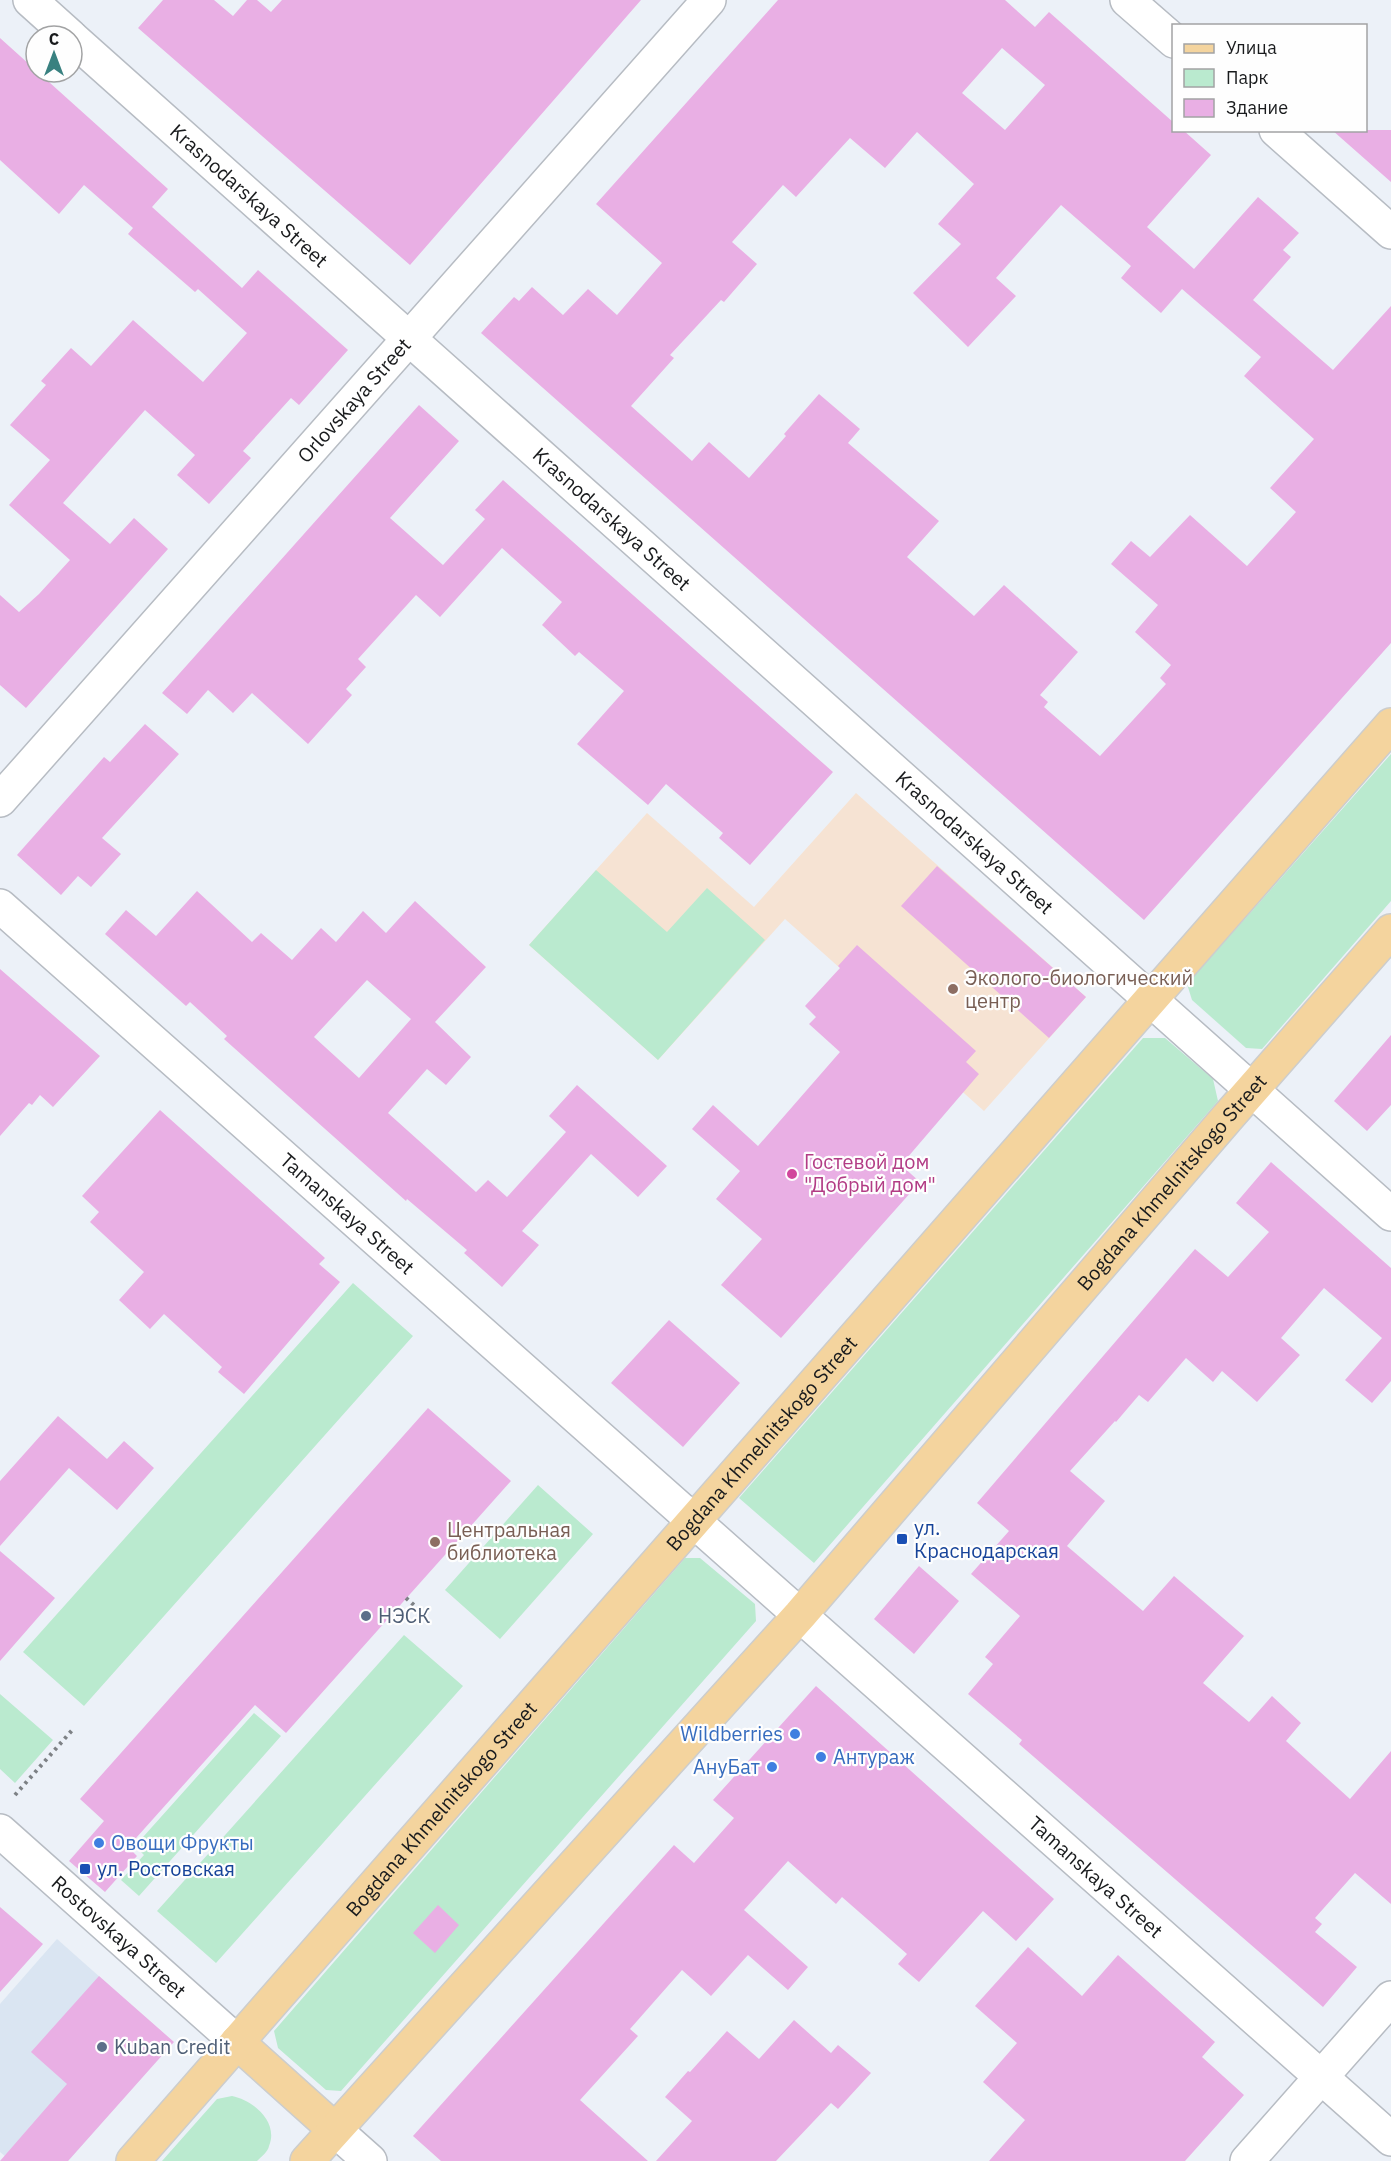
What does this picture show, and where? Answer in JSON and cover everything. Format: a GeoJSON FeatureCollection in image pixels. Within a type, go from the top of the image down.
{"type":"FeatureCollection","features":[{"type":"Feature","properties":{"kind":"main road","name":"Bogdana Khmelnitskogo Street"},"geometry":{"type":"LineString","coordinates":[[133,2161],[1391,725]]}},
{"type":"Feature","properties":{"kind":"main road","name":"Bogdana Khmelnitskogo Street"},"geometry":{"type":"LineString","coordinates":[[307,2161],[800,1615],[1251,1089],[1391,931]]}},
{"type":"Feature","properties":{"kind":"main road"},"geometry":{"type":"LineString","coordinates":[[237,2042],[334,2130]]}},
{"type":"Feature","properties":{"kind":"street","name":"Krasnodarskaya Street"},"geometry":{"type":"LineString","coordinates":[[30,0],[57,24]]}},
{"type":"Feature","properties":{"kind":"street","name":"Orlovskaya Street"},"geometry":{"type":"LineString","coordinates":[[0,800],[709,0]]}},
{"type":"Feature","properties":{"kind":"street"},"geometry":{"type":"LineString","coordinates":[[1127,0],[1172,40]]}},
{"type":"Feature","properties":{"kind":"street","name":"Krasnodarskaya Street"},"geometry":{"type":"LineString","coordinates":[[84,49],[1251,1089]]}},
{"type":"Feature","properties":{"kind":"street"},"geometry":{"type":"LineString","coordinates":[[1278,132],[1391,232]]}},
{"type":"Feature","properties":{"kind":"street","name":"Tamanskaya Street"},"geometry":{"type":"LineString","coordinates":[[0,906],[1391,2139]]}},
{"type":"Feature","properties":{"kind":"street"},"geometry":{"type":"LineString","coordinates":[[1251,1089],[1391,1214]]}},
{"type":"Feature","properties":{"kind":"street","name":"Rostovskaya Street"},"geometry":{"type":"LineString","coordinates":[[0,1831],[237,2042]]}},
{"type":"Feature","properties":{"kind":"street"},"geometry":{"type":"LineString","coordinates":[[1247,2161],[1391,1998]]}},
{"type":"Feature","properties":{"kind":"street"},"geometry":{"type":"LineString","coordinates":[[334,2130],[370,2161]]}},
{"type":"Feature","properties":{"kind":"path"},"geometry":{"type":"LineString","coordinates":[[406,1598],[416,1607]]}},
{"type":"Feature","properties":{"kind":"path"},"geometry":{"type":"LineString","coordinates":[[15,1795],[74,1728]]}},
{"type":"Feature","properties":{"kind":"shaded area"},"geometry":{"type":"Polygon","coordinates":[[[856,793],[1086,997],[984,1111],[928,1061],[935,1053],[785,919],[658,1060],[529,945],[647,813],[754,907],[856,793]]]}},
{"type":"Feature","properties":{"kind":"shaded area"},"geometry":{"type":"Polygon","coordinates":[[[57,1939],[173,2042],[68,2161],[11,2161],[0,2152],[0,2004],[57,1939]]]}},
{"type":"Feature","properties":{"kind":"green space"},"geometry":{"type":"Polygon","coordinates":[[[1391,754],[1391,901],[1262,1049],[1246,1048],[1192,1000],[1187,984],[1391,754]]]}},
{"type":"Feature","properties":{"kind":"green space"},"geometry":{"type":"Polygon","coordinates":[[[596,870],[667,932],[707,888],[765,940],[658,1060],[529,945],[596,870]]]}},
{"type":"Feature","properties":{"kind":"green space"},"geometry":{"type":"Polygon","coordinates":[[[1143,1038],[1165,1038],[1213,1079],[1218,1101],[814,1563],[739,1498],[1143,1038]]]}},
{"type":"Feature","properties":{"kind":"green space"},"geometry":{"type":"Polygon","coordinates":[[[353,1283],[413,1336],[84,1706],[23,1652],[353,1283]]]}},
{"type":"Feature","properties":{"kind":"green space"},"geometry":{"type":"Polygon","coordinates":[[[538,1485],[593,1534],[500,1639],[445,1590],[538,1485]]]}},
{"type":"Feature","properties":{"kind":"green space"},"geometry":{"type":"Polygon","coordinates":[[[685,1558],[700,1558],[755,1604],[756,1621],[341,2091],[326,2090],[278,2048],[274,2031],[685,1558]]]}},
{"type":"Feature","properties":{"kind":"green space"},"geometry":{"type":"Polygon","coordinates":[[[404,1635],[463,1686],[216,1963],[157,1911],[404,1635]]]}},
{"type":"Feature","properties":{"kind":"green space"},"geometry":{"type":"Polygon","coordinates":[[[0,1694],[53,1740],[15,1783],[0,1769],[0,1694]]]}},
{"type":"Feature","properties":{"kind":"green space"},"geometry":{"type":"Polygon","coordinates":[[[254,1713],[281,1736],[139,1896],[121,1880],[144,1855],[135,1846],[254,1713]]]}},
{"type":"Feature","properties":{"kind":"green space"},"geometry":{"type":"Polygon","coordinates":[[[232,2096],[256,2107],[267,2121],[271,2137],[268,2148],[257,2161],[162,2161],[217,2099],[232,2096]]]}},
{"type":"Feature","properties":{"kind":"building"},"geometry":{"type":"Polygon","coordinates":[[[163,0],[214,0],[233,16],[247,0],[257,0],[271,12],[282,0],[641,0],[410,265],[138,28],[163,0]]]}},
{"type":"Feature","properties":{"kind":"building"},"geometry":{"type":"Polygon","coordinates":[[[778,0],[1005,0],[1035,27],[1049,12],[1172,121],[1172,132],[1185,132],[1211,155],[1147,227],[1194,269],[1258,197],[1299,233],[1283,250],[1291,257],[1253,300],[1333,370],[1391,306],[1391,643],[1144,920],[481,333],[514,297],[519,301],[532,287],[563,315],[588,289],[617,315],[662,263],[596,204],[778,0]],[[1002,48],[962,93],[1005,130],[1045,85],[1002,48]],[[917,132],[885,168],[850,138],[796,197],[783,185],[732,242],[757,264],[724,302],[721,300],[670,355],[674,358],[631,406],[692,461],[709,442],[749,478],[819,394],[860,429],[848,443],[939,521],[907,557],[974,616],[1004,585],[1078,652],[1040,695],[1048,702],[1044,707],[1100,756],[1166,684],[1160,678],[1171,665],[1135,632],[1158,605],[1111,564],[1131,541],[1150,557],[1190,515],[1247,566],[1296,512],[1270,488],[1314,439],[1244,376],[1261,357],[1182,289],[1161,313],[1121,278],[1131,266],[1061,205],[996,278],[1016,296],[968,347],[913,293],[961,244],[938,224],[974,184],[917,132]]]}},
{"type":"Feature","properties":{"kind":"building"},"geometry":{"type":"Polygon","coordinates":[[[0,38],[24,60],[24,84],[51,84],[168,189],[152,207],[242,288],[258,270],[348,350],[299,405],[291,398],[243,451],[251,458],[209,504],[177,475],[195,455],[145,410],[63,503],[110,544],[134,518],[168,549],[26,708],[0,685],[0,595],[19,612],[70,560],[9,505],[50,460],[10,425],[46,385],[41,381],[71,348],[91,366],[133,320],[203,382],[247,333],[198,289],[195,292],[128,234],[133,228],[84,185],[59,214],[0,160],[0,38]]]}},
{"type":"Feature","properties":{"kind":"building"},"geometry":{"type":"Polygon","coordinates":[[[1391,130],[1391,182],[1334,132],[1391,130]]]}},
{"type":"Feature","properties":{"kind":"building"},"geometry":{"type":"Polygon","coordinates":[[[419,405],[459,441],[390,518],[443,565],[485,519],[475,510],[503,480],[833,772],[750,865],[719,838],[723,833],[666,784],[648,805],[577,744],[624,691],[579,652],[575,656],[542,625],[562,602],[502,548],[440,617],[416,595],[358,659],[366,667],[346,689],[352,695],[308,744],[252,693],[233,713],[208,690],[187,714],[162,693],[419,405]]]}},
{"type":"Feature","properties":{"kind":"building"},"geometry":{"type":"Polygon","coordinates":[[[145,724],[179,754],[102,838],[121,854],[91,887],[78,876],[61,895],[17,855],[104,757],[110,762],[145,724]]]}},
{"type":"Feature","properties":{"kind":"building"},"geometry":{"type":"Polygon","coordinates":[[[937,866],[1086,997],[1049,1038],[901,906],[937,866]]]}},
{"type":"Feature","properties":{"kind":"building"},"geometry":{"type":"Polygon","coordinates":[[[197,891],[252,942],[261,933],[292,960],[321,928],[336,942],[363,911],[386,933],[415,901],[486,967],[435,1022],[471,1057],[446,1085],[427,1069],[388,1113],[476,1192],[488,1180],[507,1197],[566,1132],[549,1116],[577,1085],[667,1166],[638,1197],[591,1154],[522,1231],[539,1245],[502,1287],[464,1253],[467,1250],[407,1199],[406,1201],[224,1039],[227,1036],[190,1002],[186,1006],[105,934],[126,910],[156,936],[197,891]],[[367,980],[314,1037],[359,1078],[411,1019],[367,980]]]}},
{"type":"Feature","properties":{"kind":"building"},"geometry":{"type":"Polygon","coordinates":[[[857,945],[976,1051],[966,1062],[979,1074],[901,1165],[920,1182],[781,1338],[721,1285],[762,1239],[716,1199],[740,1171],[692,1129],[713,1105],[758,1146],[840,1052],[809,1024],[816,1017],[805,1006],[840,968],[838,966],[857,945]]]}},
{"type":"Feature","properties":{"kind":"building"},"geometry":{"type":"Polygon","coordinates":[[[0,969],[100,1056],[53,1107],[40,1095],[32,1105],[29,1103],[0,1136],[0,969]]]}},
{"type":"Feature","properties":{"kind":"building"},"geometry":{"type":"Polygon","coordinates":[[[1391,1035],[1391,1105],[1367,1131],[1334,1101],[1391,1035]]]}},
{"type":"Feature","properties":{"kind":"building"},"geometry":{"type":"Polygon","coordinates":[[[160,1110],[325,1258],[319,1264],[340,1282],[244,1394],[218,1372],[222,1367],[164,1314],[150,1329],[119,1300],[144,1272],[90,1222],[99,1212],[82,1196],[160,1110]]]}},
{"type":"Feature","properties":{"kind":"building"},"geometry":{"type":"Polygon","coordinates":[[[1271,1162],[1391,1268],[1391,1381],[1372,1403],[1345,1380],[1382,1338],[1324,1288],[1281,1338],[1300,1355],[1257,1402],[1222,1371],[1213,1382],[1186,1358],[1148,1402],[1139,1395],[1070,1471],[1105,1501],[1067,1546],[1143,1611],[1174,1576],[1244,1636],[1203,1683],[1249,1722],[1272,1696],[1301,1723],[1286,1741],[1350,1799],[1391,1751],[1391,1904],[1355,1873],[1315,1918],[1322,1924],[1315,1932],[1357,1967],[1323,2007],[1019,1744],[1022,1740],[968,1694],[993,1664],[985,1657],[1020,1616],[971,1574],[1009,1531],[977,1503],[1195,1249],[1228,1277],[1269,1232],[1236,1203],[1271,1162]]]}},
{"type":"Feature","properties":{"kind":"building"},"geometry":{"type":"Polygon","coordinates":[[[669,1320],[740,1383],[683,1447],[611,1383],[669,1320]]]}},
{"type":"Feature","properties":{"kind":"building"},"geometry":{"type":"Polygon","coordinates":[[[428,1408],[511,1481],[286,1733],[255,1705],[128,1847],[137,1856],[105,1892],[69,1861],[104,1821],[80,1799],[428,1408]]]}},
{"type":"Feature","properties":{"kind":"building"},"geometry":{"type":"Polygon","coordinates":[[[58,1416],[107,1459],[124,1441],[154,1468],[117,1510],[69,1468],[0,1546],[0,1481],[58,1416]]]}},
{"type":"Feature","properties":{"kind":"building"},"geometry":{"type":"Polygon","coordinates":[[[0,1551],[55,1598],[0,1661],[0,1551]]]}},
{"type":"Feature","properties":{"kind":"building"},"geometry":{"type":"Polygon","coordinates":[[[919,1566],[959,1601],[914,1654],[874,1619],[919,1566]]]}},
{"type":"Feature","properties":{"kind":"building"},"geometry":{"type":"Polygon","coordinates":[[[816,1686],[1054,1899],[1016,1941],[983,1911],[919,1982],[898,1964],[907,1954],[842,1897],[836,1904],[788,1861],[744,1910],[808,1967],[788,1990],[748,1955],[711,1996],[682,1970],[630,2029],[638,2036],[580,2100],[648,2161],[441,2161],[413,2136],[674,1845],[694,1863],[734,1818],[713,1800],[816,1686]]]}},
{"type":"Feature","properties":{"kind":"building"},"geometry":{"type":"Polygon","coordinates":[[[438,1905],[459,1925],[435,1953],[413,1933],[438,1905]]]}},
{"type":"Feature","properties":{"kind":"building"},"geometry":{"type":"Polygon","coordinates":[[[0,1907],[43,1944],[0,1992],[0,1907]]]}},
{"type":"Feature","properties":{"kind":"building"},"geometry":{"type":"Polygon","coordinates":[[[1028,1947],[1082,1996],[1118,1955],[1215,2042],[1202,2057],[1244,2095],[1185,2161],[989,2161],[1025,2120],[983,2082],[1017,2043],[975,2006],[1028,1947]]]}},
{"type":"Feature","properties":{"kind":"building","name":"Kuban Credit"},"geometry":{"type":"Polygon","coordinates":[[[99,1976],[174,2042],[68,2161],[0,2161],[67,2084],[31,2052],[99,1976]]]}},
{"type":"Feature","properties":{"kind":"building"},"geometry":{"type":"Polygon","coordinates":[[[794,2020],[831,2053],[838,2045],[871,2073],[838,2109],[831,2103],[776,2161],[656,2161],[692,2121],[665,2097],[727,2031],[759,2059],[794,2020]]]}},
{"type":"Feature","properties":{"kind":"place","name":"Эколого-биологический центр"},"geometry":{"type":"Point","coordinates":[953,989]}},
{"type":"Feature","properties":{"kind":"place","name":"Гостевой дом \"Добрый дом\""},"geometry":{"type":"Point","coordinates":[792,1174]}},
{"type":"Feature","properties":{"kind":"place","name":"ул. Краснодарская"},"geometry":{"type":"Point","coordinates":[902,1539]}},
{"type":"Feature","properties":{"kind":"place","name":"Центральная библиотека"},"geometry":{"type":"Point","coordinates":[435,1542]}},
{"type":"Feature","properties":{"kind":"place","name":"НЭСК"},"geometry":{"type":"Point","coordinates":[366,1616]}},
{"type":"Feature","properties":{"kind":"place","name":"Wildberries"},"geometry":{"type":"Point","coordinates":[795,1734]}},
{"type":"Feature","properties":{"kind":"place","name":"Антураж"},"geometry":{"type":"Point","coordinates":[821,1757]}},
{"type":"Feature","properties":{"kind":"place","name":"АнуБат"},"geometry":{"type":"Point","coordinates":[772,1767]}},
{"type":"Feature","properties":{"kind":"place","name":"Овощи Фрукты"},"geometry":{"type":"Point","coordinates":[99,1843]}},
{"type":"Feature","properties":{"kind":"place","name":"ул. Ростовская"},"geometry":{"type":"Point","coordinates":[85,1869]}},
{"type":"Feature","properties":{"kind":"place","name":"Kuban Credit"},"geometry":{"type":"Point","coordinates":[102,2047]}}]}
